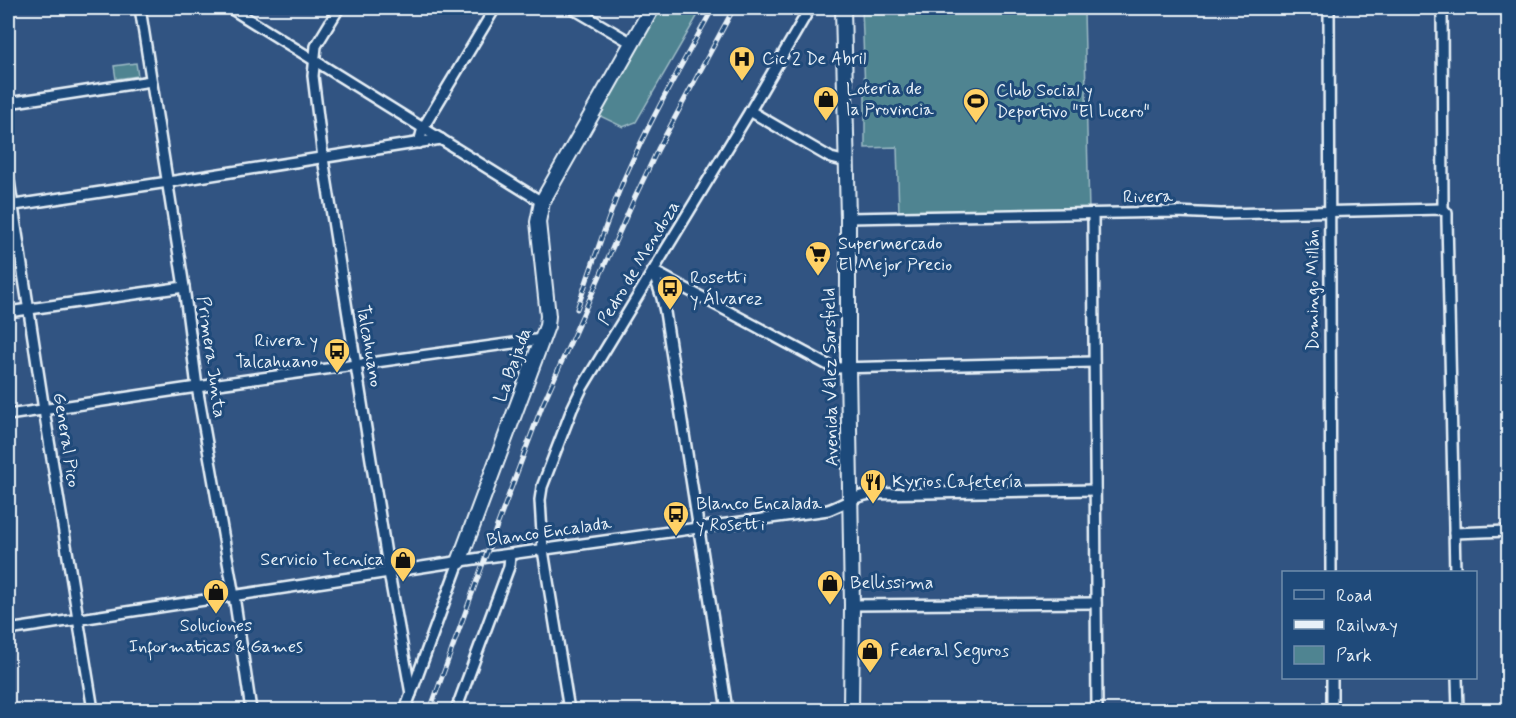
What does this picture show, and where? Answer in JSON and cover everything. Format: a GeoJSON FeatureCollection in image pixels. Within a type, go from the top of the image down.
{"type":"FeatureCollection","features":[{"type":"Feature","properties":{"kind":"main road","name":"La Bajada"},"geometry":{"type":"LineString","coordinates":[[459,562],[547,326],[548,316],[538,222],[542,202],[652,8]]}},
{"type":"Feature","properties":{"kind":"main road","name":"Avenida Vélez Sarsfield"},"geometry":{"type":"LineString","coordinates":[[843,8],[848,162],[851,711]]}},
{"type":"Feature","properties":{"kind":"street","name":"Primera Junta"},"geometry":{"type":"LineString","coordinates":[[140,8],[184,287],[197,387],[234,596],[251,711]]}},
{"type":"Feature","properties":{"kind":"street"},"geometry":{"type":"LineString","coordinates":[[230,8],[542,202]]}},
{"type":"Feature","properties":{"kind":"street"},"geometry":{"type":"LineString","coordinates":[[248,19],[250,8]]}},
{"type":"Feature","properties":{"kind":"street","name":"Talcahuano"},"geometry":{"type":"LineString","coordinates":[[339,8],[316,46],[313,76],[322,158],[389,573],[411,694]]}},
{"type":"Feature","properties":{"kind":"street"},"geometry":{"type":"LineString","coordinates":[[419,143],[423,128],[495,8]]}},
{"type":"Feature","properties":{"kind":"street"},"geometry":{"type":"LineString","coordinates":[[572,8],[632,43]]}},
{"type":"Feature","properties":{"kind":"street","name":"Pedro de Mendoza"},"geometry":{"type":"LineString","coordinates":[[569,711],[543,550],[540,500],[542,487],[582,388],[810,8]]}},
{"type":"Feature","properties":{"kind":"street","name":"Domingo Millán"},"geometry":{"type":"LineString","coordinates":[[1329,8],[1331,571]]}},
{"type":"Feature","properties":{"kind":"street"},"geometry":{"type":"LineString","coordinates":[[1442,8],[1455,571]]}},
{"type":"Feature","properties":{"kind":"street"},"geometry":{"type":"LineString","coordinates":[[8,103],[151,81]]}},
{"type":"Feature","properties":{"kind":"street"},"geometry":{"type":"LineString","coordinates":[[750,111],[831,158],[848,162]]}},
{"type":"Feature","properties":{"kind":"street"},"geometry":{"type":"LineString","coordinates":[[10,205],[441,139]]}},
{"type":"Feature","properties":{"kind":"street","name":"General Pico"},"geometry":{"type":"LineString","coordinates":[[8,174],[10,205],[93,711]]}},
{"type":"Feature","properties":{"kind":"street","name":"Rivera"},"geometry":{"type":"LineString","coordinates":[[848,218],[1176,212],[1221,214],[1445,211]]}},
{"type":"Feature","properties":{"kind":"street"},"geometry":{"type":"LineString","coordinates":[[1093,214],[1097,711]]}},
{"type":"Feature","properties":{"kind":"street"},"geometry":{"type":"LineString","coordinates":[[652,271],[830,366],[848,368],[1094,362]]}},
{"type":"Feature","properties":{"kind":"street"},"geometry":{"type":"LineString","coordinates":[[652,271],[665,312],[728,711]]}},
{"type":"Feature","properties":{"kind":"street"},"geometry":{"type":"LineString","coordinates":[[8,312],[184,287]]}},
{"type":"Feature","properties":{"kind":"street"},"geometry":{"type":"LineString","coordinates":[[8,415],[542,339]]}},
{"type":"Feature","properties":{"kind":"street","name":"Blanco Encalada"},"geometry":{"type":"LineString","coordinates":[[8,630],[459,562],[828,510],[859,495],[1095,490]]}},
{"type":"Feature","properties":{"kind":"street"},"geometry":{"type":"LineString","coordinates":[[1454,533],[1509,531]]}},
{"type":"Feature","properties":{"kind":"street"},"geometry":{"type":"LineString","coordinates":[[456,711],[509,567],[510,555]]}},
{"type":"Feature","properties":{"kind":"street","name":"La Bajada"},"geometry":{"type":"LineString","coordinates":[[405,711],[459,562]]}},
{"type":"Feature","properties":{"kind":"street"},"geometry":{"type":"LineString","coordinates":[[852,605],[1096,603]]}},
{"type":"Feature","properties":{"kind":"street"},"geometry":{"type":"LineString","coordinates":[[1332,679],[1332,711]]}},
{"type":"Feature","properties":{"kind":"street"},"geometry":{"type":"LineString","coordinates":[[1457,679],[1458,711]]}},
{"type":"Feature","properties":{"kind":"green space"},"geometry":{"type":"Polygon","coordinates":[[[659,8],[702,8],[636,122],[623,127],[596,114],[659,8]]]}},
{"type":"Feature","properties":{"kind":"green space","name":"Club Social y Deportivo \"El Lucero\""},"geometry":{"type":"Polygon","coordinates":[[[862,8],[1119,8],[1084,12],[1089,211],[899,213],[897,147],[865,148],[862,8]]]}},
{"type":"Feature","properties":{"kind":"green space"},"geometry":{"type":"Polygon","coordinates":[[[136,63],[138,76],[116,79],[114,66],[136,63]]]}},
{"type":"Feature","properties":{"kind":"railway"},"geometry":{"type":"LineString","coordinates":[[577,309],[624,179],[655,114],[713,8]]}},
{"type":"Feature","properties":{"kind":"railway"},"geometry":{"type":"LineString","coordinates":[[430,710],[542,406],[658,149],[734,8]]}},
{"type":"Feature","properties":{"kind":"place","name":"Cic 2 De Abril"},"geometry":{"type":"Point","coordinates":[742,82]}},
{"type":"Feature","properties":{"kind":"place","name":"Loteria de la Provincia"},"geometry":{"type":"Point","coordinates":[826,122]}},
{"type":"Feature","properties":{"kind":"place","name":"Club Social y Deportivo \"El Lucero\""},"geometry":{"type":"Point","coordinates":[976,124]}},
{"type":"Feature","properties":{"kind":"place","name":"Supermercado El Mejor Precio"},"geometry":{"type":"Point","coordinates":[818,277]}},
{"type":"Feature","properties":{"kind":"place","name":"Rosetti y Álvarez"},"geometry":{"type":"Point","coordinates":[670,311]}},
{"type":"Feature","properties":{"kind":"place","name":"Rivera y Talcahuano"},"geometry":{"type":"Point","coordinates":[337,374]}},
{"type":"Feature","properties":{"kind":"place","name":"Kyrios Cafetería"},"geometry":{"type":"Point","coordinates":[873,505]}},
{"type":"Feature","properties":{"kind":"place","name":"Blanco Encalada y Rosetti"},"geometry":{"type":"Point","coordinates":[676,537]}},
{"type":"Feature","properties":{"kind":"place","name":"Servicio Tecnica"},"geometry":{"type":"Point","coordinates":[403,583]}},
{"type":"Feature","properties":{"kind":"place","name":"Bellissima"},"geometry":{"type":"Point","coordinates":[830,606]}},
{"type":"Feature","properties":{"kind":"place","name":"Soluciones Informaticas & Games"},"geometry":{"type":"Point","coordinates":[216,615]}},
{"type":"Feature","properties":{"kind":"place","name":"Federal Seguros"},"geometry":{"type":"Point","coordinates":[870,674]}}]}
